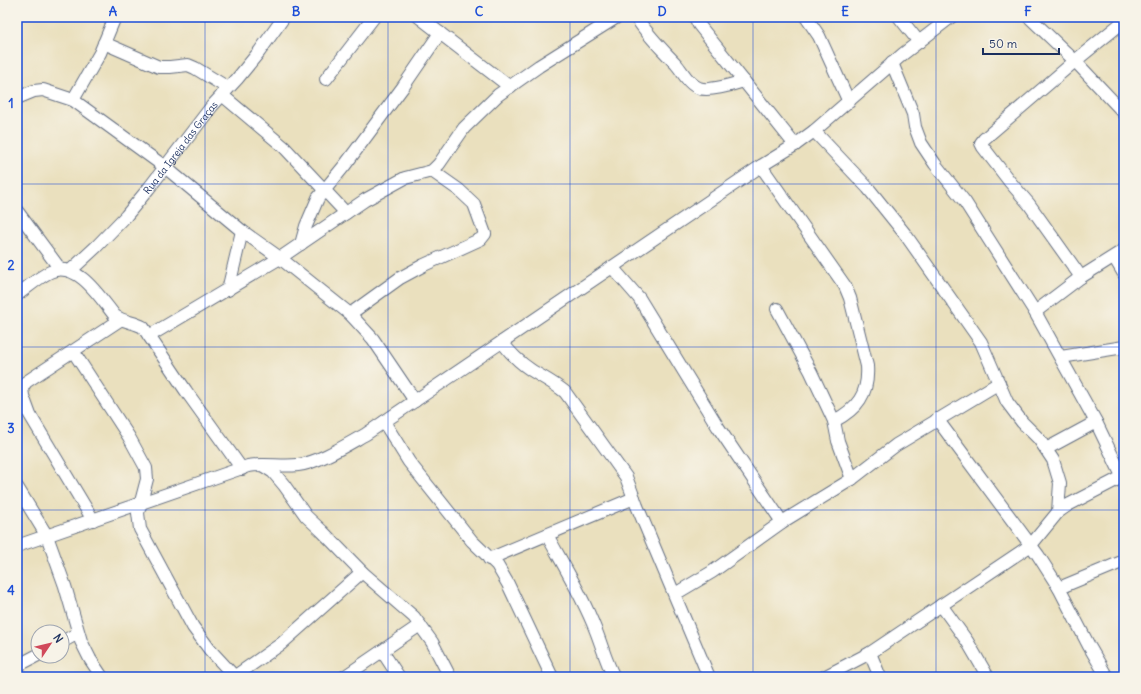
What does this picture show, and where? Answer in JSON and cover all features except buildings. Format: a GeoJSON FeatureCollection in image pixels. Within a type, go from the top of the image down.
{"type":"FeatureCollection","features":[{"type":"Feature","properties":{"kind":"street"},"geometry":{"type":"LineString","coordinates":[[73,100],[100,53],[115,17]]}},
{"type":"Feature","properties":{"kind":"street","name":"Rua da Igreja das Graças"},"geometry":{"type":"LineString","coordinates":[[17,295],[51,271],[65,270],[112,231],[165,167],[212,106],[259,52],[284,17]]}},
{"type":"Feature","properties":{"kind":"street"},"geometry":{"type":"LineString","coordinates":[[326,79],[374,17]]}},
{"type":"Feature","properties":{"kind":"street"},"geometry":{"type":"LineString","coordinates":[[419,17],[510,87]]}},
{"type":"Feature","properties":{"kind":"street"},"geometry":{"type":"LineString","coordinates":[[149,336],[280,258],[365,200],[404,178],[432,170],[439,164],[464,128],[498,95],[617,17]]}},
{"type":"Feature","properties":{"kind":"street"},"geometry":{"type":"LineString","coordinates":[[636,17],[662,51],[676,64],[695,86],[701,89],[709,89],[744,81]]}},
{"type":"Feature","properties":{"kind":"street"},"geometry":{"type":"LineString","coordinates":[[695,17],[714,45],[795,145]]}},
{"type":"Feature","properties":{"kind":"street"},"geometry":{"type":"LineString","coordinates":[[806,17],[819,36],[849,102]]}},
{"type":"Feature","properties":{"kind":"street"},"geometry":{"type":"LineString","coordinates":[[899,17],[919,42]]}},
{"type":"Feature","properties":{"kind":"street"},"geometry":{"type":"LineString","coordinates":[[17,546],[242,469],[261,464],[279,466],[299,465],[326,456],[366,434],[761,166],[795,145],[849,102],[892,63],[951,17]]}},
{"type":"Feature","properties":{"kind":"street"},"geometry":{"type":"LineString","coordinates":[[1029,17],[1075,61],[1124,112]]}},
{"type":"Feature","properties":{"kind":"street"},"geometry":{"type":"LineString","coordinates":[[1082,277],[1030,204],[1010,182],[982,146],[982,142],[1075,61],[1124,21]]}},
{"type":"Feature","properties":{"kind":"street"},"geometry":{"type":"LineString","coordinates":[[301,244],[312,210],[325,190],[403,87],[440,33]]}},
{"type":"Feature","properties":{"kind":"street"},"geometry":{"type":"LineString","coordinates":[[104,43],[159,67],[170,68],[188,65],[195,68],[225,92],[284,147],[346,213]]}},
{"type":"Feature","properties":{"kind":"street"},"geometry":{"type":"LineString","coordinates":[[824,677],[870,653],[1030,545],[1058,512],[1068,505],[1123,476],[1061,356],[1035,312],[965,202],[935,164],[921,143],[915,127],[913,114],[892,63]]}},
{"type":"Feature","properties":{"kind":"street"},"geometry":{"type":"LineString","coordinates":[[17,98],[34,91],[43,90],[73,100],[165,167],[242,231],[280,258],[350,314],[373,339],[415,401]]}},
{"type":"Feature","properties":{"kind":"street"},"geometry":{"type":"LineString","coordinates":[[814,131],[868,188],[905,234],[981,342],[1007,402],[1022,422],[1039,439],[1053,460],[1060,482],[1058,512]]}},
{"type":"Feature","properties":{"kind":"street"},"geometry":{"type":"LineString","coordinates":[[761,166],[845,286],[850,298],[867,366],[868,378],[862,396],[855,406],[849,412],[834,421]]}},
{"type":"Feature","properties":{"kind":"street"},"geometry":{"type":"LineString","coordinates":[[350,314],[400,278],[424,265],[481,239],[485,234],[474,204],[459,190],[432,170]]}},
{"type":"Feature","properties":{"kind":"street"},"geometry":{"type":"LineString","coordinates":[[17,211],[65,270],[84,279],[120,320],[135,323],[142,327],[242,469]]}},
{"type":"Feature","properties":{"kind":"street"},"geometry":{"type":"LineString","coordinates":[[228,290],[242,231]]}},
{"type":"Feature","properties":{"kind":"street"},"geometry":{"type":"LineString","coordinates":[[1035,312],[1082,277],[1119,253],[1124,274]]}},
{"type":"Feature","properties":{"kind":"street"},"geometry":{"type":"LineString","coordinates":[[612,267],[639,298],[718,427],[782,522]]}},
{"type":"Feature","properties":{"kind":"street"},"geometry":{"type":"LineString","coordinates":[[776,309],[811,372],[834,421],[838,441],[852,479]]}},
{"type":"Feature","properties":{"kind":"street"},"geometry":{"type":"LineString","coordinates":[[93,520],[30,415],[22,391],[23,384],[120,320]]}},
{"type":"Feature","properties":{"kind":"street"},"geometry":{"type":"LineString","coordinates":[[502,342],[518,360],[565,392],[626,477],[709,677]]}},
{"type":"Feature","properties":{"kind":"street"},"geometry":{"type":"LineString","coordinates":[[1061,356],[1124,347]]}},
{"type":"Feature","properties":{"kind":"street"},"geometry":{"type":"LineString","coordinates":[[73,351],[129,437],[146,468],[147,479],[138,518],[140,529],[193,627],[210,650],[234,677],[281,644],[362,572]]}},
{"type":"Feature","properties":{"kind":"street"},"geometry":{"type":"LineString","coordinates":[[675,594],[712,572],[782,522],[852,479],[896,445],[999,383]]}},
{"type":"Feature","properties":{"kind":"street"},"geometry":{"type":"LineString","coordinates":[[937,419],[1030,545],[1058,588],[1107,677]]}},
{"type":"Feature","properties":{"kind":"street"},"geometry":{"type":"LineString","coordinates":[[384,422],[409,462],[472,541],[489,559],[497,565],[508,584],[552,677]]}},
{"type":"Feature","properties":{"kind":"street"},"geometry":{"type":"LineString","coordinates":[[1046,449],[1096,422]]}},
{"type":"Feature","properties":{"kind":"street"},"geometry":{"type":"LineString","coordinates":[[261,464],[273,472],[306,516],[362,572],[414,617],[432,642],[450,677]]}},
{"type":"Feature","properties":{"kind":"street"},"geometry":{"type":"LineString","coordinates":[[17,487],[47,536],[65,586],[78,633],[90,659],[102,677]]}},
{"type":"Feature","properties":{"kind":"street"},"geometry":{"type":"LineString","coordinates":[[489,559],[634,498]]}},
{"type":"Feature","properties":{"kind":"street"},"geometry":{"type":"LineString","coordinates":[[547,535],[580,596],[614,677]]}},
{"type":"Feature","properties":{"kind":"street"},"geometry":{"type":"LineString","coordinates":[[1058,588],[1124,561]]}},
{"type":"Feature","properties":{"kind":"street"},"geometry":{"type":"LineString","coordinates":[[941,605],[967,641],[988,677]]}},
{"type":"Feature","properties":{"kind":"street"},"geometry":{"type":"LineString","coordinates":[[344,677],[420,625]]}},
{"type":"Feature","properties":{"kind":"street"},"geometry":{"type":"LineString","coordinates":[[70,638],[78,633]]}},
{"type":"Feature","properties":{"kind":"street"},"geometry":{"type":"LineString","coordinates":[[382,651],[399,677]]}},
{"type":"Feature","properties":{"kind":"street"},"geometry":{"type":"LineString","coordinates":[[870,653],[880,677]]}},
{"type":"Feature","properties":{"kind":"street"},"geometry":{"type":"LineString","coordinates":[[17,666],[30,659]]}}]}
